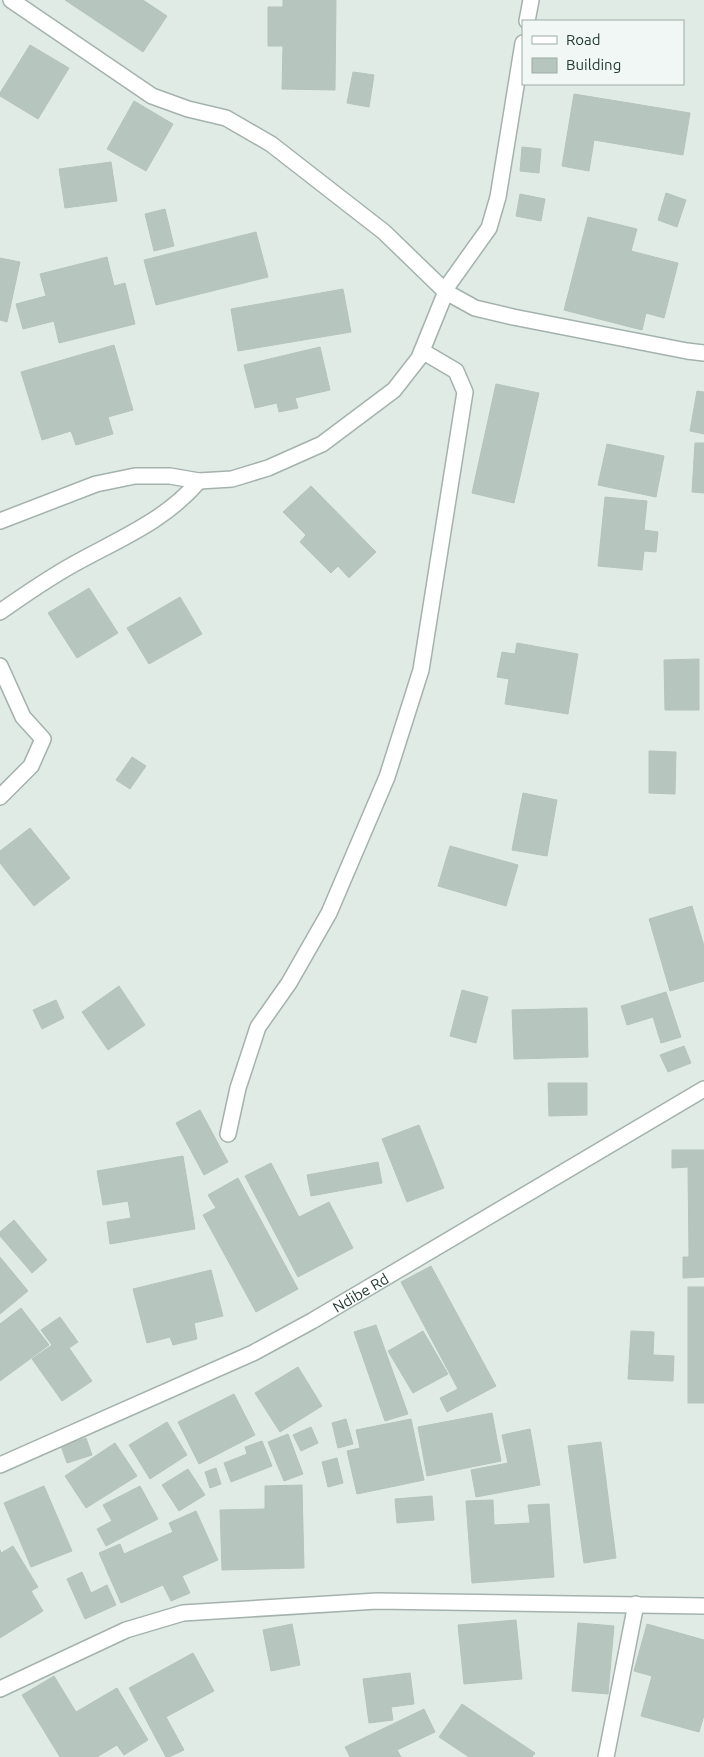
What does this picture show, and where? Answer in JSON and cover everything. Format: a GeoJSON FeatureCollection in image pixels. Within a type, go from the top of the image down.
{"type":"FeatureCollection","features":[{"type":"Feature","properties":{"kind":"street"},"geometry":{"type":"LineString","coordinates":[[11,0],[152,96],[188,109],[226,118],[271,144],[384,232],[446,292],[475,308],[513,317],[704,353]]}},
{"type":"Feature","properties":{"kind":"street"},"geometry":{"type":"LineString","coordinates":[[527,20],[531,0]]}},
{"type":"Feature","properties":{"kind":"street"},"geometry":{"type":"LineString","coordinates":[[0,521],[96,484],[135,476],[170,476],[199,481],[232,479],[268,468],[322,444],[394,390],[419,358],[450,284],[489,228],[498,197],[522,49]]}},
{"type":"Feature","properties":{"kind":"street"},"geometry":{"type":"LineString","coordinates":[[228,1134],[238,1088],[258,1027],[289,983],[329,913],[387,777],[421,670],[465,392],[456,371],[422,352]]}},
{"type":"Feature","properties":{"kind":"street"},"geometry":{"type":"LineString","coordinates":[[0,612],[25,594],[73,565],[151,523],[185,497],[199,481]]}},
{"type":"Feature","properties":{"kind":"street"},"geometry":{"type":"LineString","coordinates":[[0,666],[23,717],[43,739],[31,766],[0,796]]}},
{"type":"Feature","properties":{"kind":"street","name":"Ndibe Rd"},"geometry":{"type":"LineString","coordinates":[[0,1465],[244,1357],[295,1330],[704,1088]]}},
{"type":"Feature","properties":{"kind":"street"},"geometry":{"type":"LineString","coordinates":[[0,1689],[126,1630],[183,1613],[377,1601],[704,1606]]}},
{"type":"Feature","properties":{"kind":"street"},"geometry":{"type":"LineString","coordinates":[[606,1757],[636,1604]]}},
{"type":"Feature","properties":{"kind":"building"},"geometry":{"type":"Polygon","coordinates":[[[65,0],[143,0],[167,16],[143,52],[65,0]]]}},
{"type":"Feature","properties":{"kind":"building"},"geometry":{"type":"Polygon","coordinates":[[[283,0],[336,0],[335,90],[282,89],[283,46],[268,46],[268,7],[283,7],[283,0]]]}},
{"type":"Feature","properties":{"kind":"building"},"geometry":{"type":"Polygon","coordinates":[[[30,45],[69,68],[38,119],[0,96],[0,93],[30,45]]]}},
{"type":"Feature","properties":{"kind":"building"},"geometry":{"type":"Polygon","coordinates":[[[353,72],[374,75],[369,107],[347,103],[353,72]]]}},
{"type":"Feature","properties":{"kind":"building"},"geometry":{"type":"Polygon","coordinates":[[[574,94],[690,113],[683,155],[594,140],[589,171],[562,166],[574,94]]]}},
{"type":"Feature","properties":{"kind":"building"},"geometry":{"type":"Polygon","coordinates":[[[134,101],[173,124],[146,171],[107,149],[134,101]]]}},
{"type":"Feature","properties":{"kind":"building"},"geometry":{"type":"Polygon","coordinates":[[[522,147],[541,149],[539,173],[520,171],[522,147]]]}},
{"type":"Feature","properties":{"kind":"building"},"geometry":{"type":"Polygon","coordinates":[[[111,162],[117,201],[65,208],[59,169],[111,162]]]}},
{"type":"Feature","properties":{"kind":"building"},"geometry":{"type":"Polygon","coordinates":[[[666,193],[686,200],[677,227],[658,220],[666,193]]]}},
{"type":"Feature","properties":{"kind":"building"},"geometry":{"type":"Polygon","coordinates":[[[520,194],[545,199],[541,221],[516,216],[520,194]]]}},
{"type":"Feature","properties":{"kind":"building"},"geometry":{"type":"Polygon","coordinates":[[[165,209],[174,246],[154,251],[145,214],[165,209]]]}},
{"type":"Feature","properties":{"kind":"building"},"geometry":{"type":"Polygon","coordinates":[[[588,217],[637,229],[631,251],[678,263],[664,318],[646,313],[642,330],[564,310],[588,217]]]}},
{"type":"Feature","properties":{"kind":"building"},"geometry":{"type":"Polygon","coordinates":[[[256,232],[268,277],[156,305],[144,260],[256,232]]]}},
{"type":"Feature","properties":{"kind":"building"},"geometry":{"type":"Polygon","coordinates":[[[107,257],[114,286],[125,283],[135,324],[59,343],[54,321],[23,329],[16,304],[46,296],[40,274],[107,257]]]}},
{"type":"Feature","properties":{"kind":"building"},"geometry":{"type":"Polygon","coordinates":[[[0,258],[20,262],[7,322],[0,320],[0,258]]]}},
{"type":"Feature","properties":{"kind":"building"},"geometry":{"type":"Polygon","coordinates":[[[343,289],[351,332],[238,351],[231,309],[343,289]]]}},
{"type":"Feature","properties":{"kind":"building"},"geometry":{"type":"Polygon","coordinates":[[[114,345],[133,410],[108,417],[113,434],[76,445],[71,431],[42,440],[21,372],[114,345]]]}},
{"type":"Feature","properties":{"kind":"building"},"geometry":{"type":"Polygon","coordinates":[[[320,347],[330,390],[295,398],[298,408],[279,412],[277,403],[255,408],[244,365],[320,347]]]}},
{"type":"Feature","properties":{"kind":"building"},"geometry":{"type":"Polygon","coordinates":[[[496,384],[539,393],[514,503],[472,493],[496,384]]]}},
{"type":"Feature","properties":{"kind":"building"},"geometry":{"type":"Polygon","coordinates":[[[697,391],[704,392],[704,434],[690,431],[697,391]]]}},
{"type":"Feature","properties":{"kind":"building"},"geometry":{"type":"Polygon","coordinates":[[[695,443],[704,443],[704,493],[692,492],[695,443]]]}},
{"type":"Feature","properties":{"kind":"building"},"geometry":{"type":"Polygon","coordinates":[[[607,444],[664,456],[656,497],[598,485],[607,444]]]}},
{"type":"Feature","properties":{"kind":"building"},"geometry":{"type":"Polygon","coordinates":[[[311,486],[376,552],[349,578],[338,566],[331,573],[300,542],[306,535],[283,512],[311,486]]]}},
{"type":"Feature","properties":{"kind":"building"},"geometry":{"type":"Polygon","coordinates":[[[605,497],[647,501],[644,530],[658,532],[656,552],[644,551],[642,570],[598,566],[605,497]]]}},
{"type":"Feature","properties":{"kind":"building"},"geometry":{"type":"Polygon","coordinates":[[[89,588],[118,633],[77,658],[48,613],[89,588]]]}},
{"type":"Feature","properties":{"kind":"building"},"geometry":{"type":"Polygon","coordinates":[[[180,597],[202,634],[149,664],[127,628],[180,597]]]}},
{"type":"Feature","properties":{"kind":"building"},"geometry":{"type":"Polygon","coordinates":[[[517,643],[578,654],[568,714],[505,704],[509,679],[497,677],[502,652],[515,654],[517,643]]]}},
{"type":"Feature","properties":{"kind":"building"},"geometry":{"type":"Polygon","coordinates":[[[699,659],[699,710],[665,710],[664,660],[699,659]]]}},
{"type":"Feature","properties":{"kind":"building"},"geometry":{"type":"Polygon","coordinates":[[[649,751],[676,752],[675,794],[649,793],[649,751]]]}},
{"type":"Feature","properties":{"kind":"building"},"geometry":{"type":"Polygon","coordinates":[[[132,757],[146,766],[130,789],[116,780],[132,757]]]}},
{"type":"Feature","properties":{"kind":"building"},"geometry":{"type":"Polygon","coordinates":[[[523,793],[557,800],[547,856],[512,850],[523,793]]]}},
{"type":"Feature","properties":{"kind":"building"},"geometry":{"type":"Polygon","coordinates":[[[30,828],[70,878],[34,906],[0,863],[0,851],[30,828]]]}},
{"type":"Feature","properties":{"kind":"building"},"geometry":{"type":"Polygon","coordinates":[[[450,846],[518,865],[506,906],[438,886],[450,846]]]}},
{"type":"Feature","properties":{"kind":"building"},"geometry":{"type":"Polygon","coordinates":[[[692,906],[704,946],[704,981],[670,991],[649,919],[692,906]]]}},
{"type":"Feature","properties":{"kind":"building"},"geometry":{"type":"Polygon","coordinates":[[[119,986],[145,1025],[108,1050],[82,1012],[119,986]]]}},
{"type":"Feature","properties":{"kind":"building"},"geometry":{"type":"Polygon","coordinates":[[[462,990],[488,997],[476,1043],[450,1036],[462,990]]]}},
{"type":"Feature","properties":{"kind":"building"},"geometry":{"type":"Polygon","coordinates":[[[666,992],[681,1037],[661,1043],[653,1017],[627,1025],[621,1006],[666,992]]]}},
{"type":"Feature","properties":{"kind":"building"},"geometry":{"type":"Polygon","coordinates":[[[56,1000],[64,1018],[42,1029],[33,1010],[56,1000]]]}},
{"type":"Feature","properties":{"kind":"building"},"geometry":{"type":"Polygon","coordinates":[[[587,1008],[588,1057],[514,1059],[512,1010],[587,1008]]]}},
{"type":"Feature","properties":{"kind":"building"},"geometry":{"type":"Polygon","coordinates":[[[684,1046],[691,1063],[668,1072],[660,1055],[684,1046]]]}},
{"type":"Feature","properties":{"kind":"building"},"geometry":{"type":"Polygon","coordinates":[[[548,1083],[587,1083],[587,1115],[549,1116],[548,1083]]]}},
{"type":"Feature","properties":{"kind":"building"},"geometry":{"type":"Polygon","coordinates":[[[200,1110],[228,1162],[204,1175],[176,1123],[200,1110]]]}},
{"type":"Feature","properties":{"kind":"building"},"geometry":{"type":"Polygon","coordinates":[[[419,1125],[444,1188],[407,1202],[382,1139],[419,1125]]]}},
{"type":"Feature","properties":{"kind":"building"},"geometry":{"type":"Polygon","coordinates":[[[672,1150],[704,1150],[704,1277],[683,1278],[683,1257],[689,1257],[688,1167],[672,1168],[672,1150]]]}},
{"type":"Feature","properties":{"kind":"building"},"geometry":{"type":"Polygon","coordinates":[[[183,1156],[195,1229],[110,1244],[107,1222],[131,1218],[128,1201],[103,1205],[97,1171],[183,1156]]]}},
{"type":"Feature","properties":{"kind":"building"},"geometry":{"type":"Polygon","coordinates":[[[378,1162],[382,1183],[311,1196],[307,1175],[378,1162]]]}},
{"type":"Feature","properties":{"kind":"building"},"geometry":{"type":"Polygon","coordinates":[[[271,1163],[299,1217],[329,1202],[353,1248],[298,1277],[245,1176],[271,1163]]]}},
{"type":"Feature","properties":{"kind":"building"},"geometry":{"type":"Polygon","coordinates":[[[238,1178],[298,1289],[256,1312],[203,1215],[216,1208],[208,1195],[238,1178]]]}},
{"type":"Feature","properties":{"kind":"building"},"geometry":{"type":"Polygon","coordinates":[[[14,1220],[47,1260],[32,1273],[0,1236],[0,1232],[14,1220]]]}},
{"type":"Feature","properties":{"kind":"building"},"geometry":{"type":"Polygon","coordinates":[[[0,1257],[28,1291],[0,1314],[0,1257]]]}},
{"type":"Feature","properties":{"kind":"building"},"geometry":{"type":"Polygon","coordinates":[[[431,1266],[496,1386],[447,1412],[440,1398],[458,1389],[401,1282],[431,1266]]]}},
{"type":"Feature","properties":{"kind":"building"},"geometry":{"type":"Polygon","coordinates":[[[211,1270],[223,1316],[194,1323],[197,1339],[173,1345],[170,1337],[147,1343],[133,1289],[211,1270]]]}},
{"type":"Feature","properties":{"kind":"building"},"geometry":{"type":"Polygon","coordinates":[[[688,1287],[704,1287],[704,1403],[688,1403],[688,1287]]]}},
{"type":"Feature","properties":{"kind":"building"},"geometry":{"type":"Polygon","coordinates":[[[21,1308],[49,1345],[0,1381],[0,1324],[21,1308]]]}},
{"type":"Feature","properties":{"kind":"building"},"geometry":{"type":"Polygon","coordinates":[[[60,1317],[78,1342],[69,1348],[92,1381],[62,1401],[32,1359],[52,1345],[41,1330],[60,1317]]]}},
{"type":"Feature","properties":{"kind":"building"},"geometry":{"type":"Polygon","coordinates":[[[376,1325],[408,1414],[385,1421],[354,1332],[376,1325]]]}},
{"type":"Feature","properties":{"kind":"building"},"geometry":{"type":"Polygon","coordinates":[[[423,1331],[448,1374],[413,1393],[388,1351],[423,1331]]]}},
{"type":"Feature","properties":{"kind":"building"},"geometry":{"type":"Polygon","coordinates":[[[631,1331],[654,1332],[653,1355],[674,1356],[673,1381],[628,1379],[631,1331]]]}},
{"type":"Feature","properties":{"kind":"building"},"geometry":{"type":"Polygon","coordinates":[[[298,1367],[322,1406],[280,1432],[255,1393],[298,1367]]]}},
{"type":"Feature","properties":{"kind":"building"},"geometry":{"type":"Polygon","coordinates":[[[234,1394],[255,1435],[199,1464],[178,1422],[234,1394]]]}},
{"type":"Feature","properties":{"kind":"building"},"geometry":{"type":"Polygon","coordinates":[[[492,1413],[501,1461],[427,1476],[418,1427],[492,1413]]]}},
{"type":"Feature","properties":{"kind":"building"},"geometry":{"type":"Polygon","coordinates":[[[346,1419],[353,1444],[338,1448],[332,1423],[346,1419]]]}},
{"type":"Feature","properties":{"kind":"building"},"geometry":{"type":"Polygon","coordinates":[[[411,1419],[424,1480],[357,1494],[347,1451],[360,1448],[356,1430],[411,1419]]]}},
{"type":"Feature","properties":{"kind":"building"},"geometry":{"type":"Polygon","coordinates":[[[167,1422],[187,1455],[150,1479],[129,1445],[167,1422]]]}},
{"type":"Feature","properties":{"kind":"building"},"geometry":{"type":"Polygon","coordinates":[[[311,1427],[318,1443],[301,1451],[293,1435],[311,1427]]]}},
{"type":"Feature","properties":{"kind":"building"},"geometry":{"type":"Polygon","coordinates":[[[530,1429],[540,1485],[476,1497],[471,1470],[508,1463],[502,1435],[530,1429]]]}},
{"type":"Feature","properties":{"kind":"building"},"geometry":{"type":"Polygon","coordinates":[[[288,1434],[303,1474],[284,1481],[268,1442],[288,1434]]]}},
{"type":"Feature","properties":{"kind":"building"},"geometry":{"type":"Polygon","coordinates":[[[86,1438],[92,1455],[67,1463],[61,1446],[86,1438]]]}},
{"type":"Feature","properties":{"kind":"building"},"geometry":{"type":"Polygon","coordinates":[[[262,1441],[272,1466],[231,1482],[224,1463],[247,1454],[245,1447],[262,1441]]]}},
{"type":"Feature","properties":{"kind":"building"},"geometry":{"type":"Polygon","coordinates":[[[601,1442],[616,1558],[584,1563],[568,1446],[601,1442]]]}},
{"type":"Feature","properties":{"kind":"building"},"geometry":{"type":"Polygon","coordinates":[[[115,1443],[137,1476],[86,1508],[65,1476],[115,1443]]]}},
{"type":"Feature","properties":{"kind":"building"},"geometry":{"type":"Polygon","coordinates":[[[337,1458],[343,1483],[328,1487],[322,1462],[337,1458]]]}},
{"type":"Feature","properties":{"kind":"building"},"geometry":{"type":"Polygon","coordinates":[[[216,1468],[221,1484],[210,1488],[205,1472],[216,1468]]]}},
{"type":"Feature","properties":{"kind":"building"},"geometry":{"type":"Polygon","coordinates":[[[188,1469],[205,1495],[179,1511],[162,1485],[188,1469]]]}},
{"type":"Feature","properties":{"kind":"building"},"geometry":{"type":"Polygon","coordinates":[[[302,1485],[304,1568],[222,1570],[220,1510],[265,1509],[265,1486],[302,1485]]]}},
{"type":"Feature","properties":{"kind":"building"},"geometry":{"type":"Polygon","coordinates":[[[44,1486],[72,1551],[31,1567],[4,1503],[44,1486]]]}},
{"type":"Feature","properties":{"kind":"building"},"geometry":{"type":"Polygon","coordinates":[[[140,1486],[158,1519],[106,1546],[97,1529],[112,1521],[103,1505],[140,1486]]]}},
{"type":"Feature","properties":{"kind":"building"},"geometry":{"type":"Polygon","coordinates":[[[432,1496],[434,1520],[397,1523],[395,1499],[432,1496]]]}},
{"type":"Feature","properties":{"kind":"building"},"geometry":{"type":"Polygon","coordinates":[[[493,1500],[494,1525],[530,1523],[528,1505],[549,1504],[554,1577],[472,1583],[466,1501],[493,1500]]]}},
{"type":"Feature","properties":{"kind":"building"},"geometry":{"type":"Polygon","coordinates":[[[196,1511],[218,1560],[182,1576],[190,1593],[171,1601],[163,1585],[121,1603],[99,1553],[120,1544],[124,1554],[173,1532],[169,1523],[196,1511]]]}},
{"type":"Feature","properties":{"kind":"building"},"geometry":{"type":"Polygon","coordinates":[[[13,1546],[38,1587],[31,1591],[43,1611],[0,1638],[0,1550],[1,1553],[13,1546]]]}},
{"type":"Feature","properties":{"kind":"building"},"geometry":{"type":"Polygon","coordinates":[[[82,1572],[91,1593],[107,1585],[116,1605],[85,1619],[67,1579],[82,1572]]]}},
{"type":"Feature","properties":{"kind":"building"},"geometry":{"type":"Polygon","coordinates":[[[516,1620],[522,1679],[464,1684],[458,1625],[516,1620]]]}},
{"type":"Feature","properties":{"kind":"building"},"geometry":{"type":"Polygon","coordinates":[[[578,1623],[614,1626],[608,1694],[572,1691],[578,1623]]]}},
{"type":"Feature","properties":{"kind":"building"},"geometry":{"type":"Polygon","coordinates":[[[292,1624],[300,1665],[271,1671],[263,1630],[292,1624]]]}},
{"type":"Feature","properties":{"kind":"building"},"geometry":{"type":"Polygon","coordinates":[[[647,1624],[704,1640],[704,1715],[699,1732],[641,1716],[652,1676],[634,1671],[647,1624]]]}},
{"type":"Feature","properties":{"kind":"building"},"geometry":{"type":"Polygon","coordinates":[[[193,1653],[214,1691],[166,1717],[184,1750],[166,1757],[129,1688],[193,1653]]]}},
{"type":"Feature","properties":{"kind":"building"},"geometry":{"type":"Polygon","coordinates":[[[410,1673],[414,1704],[391,1707],[393,1720],[369,1723],[363,1679],[410,1673]]]}},
{"type":"Feature","properties":{"kind":"building"},"geometry":{"type":"Polygon","coordinates":[[[54,1676],[76,1712],[117,1688],[148,1740],[124,1755],[117,1745],[97,1757],[60,1757],[22,1695],[54,1676]]]}},
{"type":"Feature","properties":{"kind":"building"},"geometry":{"type":"Polygon","coordinates":[[[462,1704],[535,1753],[532,1757],[469,1757],[439,1737],[462,1704]]]}},
{"type":"Feature","properties":{"kind":"building"},"geometry":{"type":"Polygon","coordinates":[[[424,1709],[435,1732],[397,1750],[401,1757],[350,1757],[345,1747],[424,1709]]]}}]}
